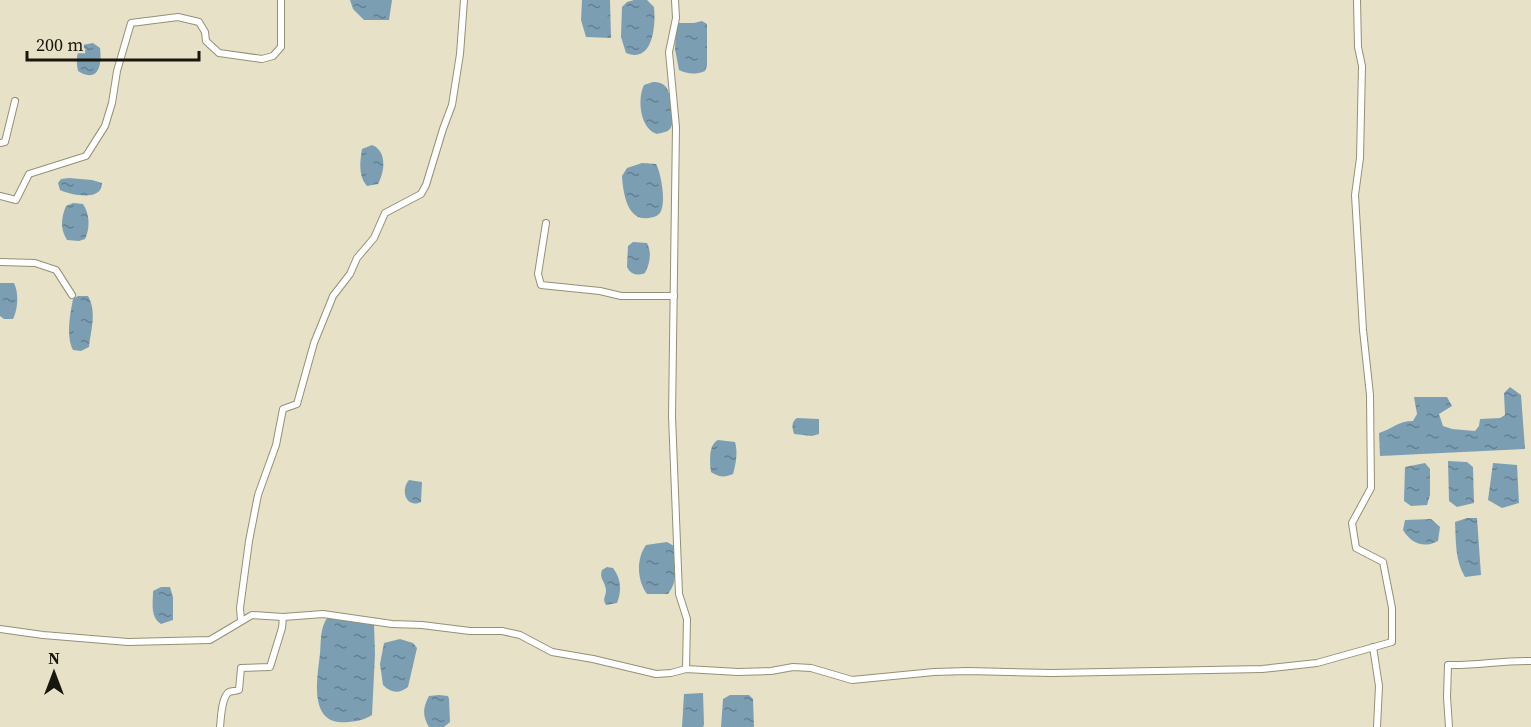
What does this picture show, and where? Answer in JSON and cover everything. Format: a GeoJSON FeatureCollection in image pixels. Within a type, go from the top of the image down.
{"type":"FeatureCollection","features":[{"type":"Feature","properties":{"kind":"street"},"geometry":{"type":"LineString","coordinates":[[0,196],[16,200],[29,174],[86,156],[105,126],[112,103],[117,71],[131,23],[178,17],[199,22],[205,33],[206,42],[219,53],[262,59],[273,56],[281,47],[281,0]]}},
{"type":"Feature","properties":{"kind":"street"},"geometry":{"type":"LineString","coordinates":[[241,620],[240,608],[254,513],[261,482],[276,445],[282,412],[285,407],[297,404],[314,343],[333,296],[350,273],[357,258],[374,238],[385,213],[421,194],[426,185],[452,105],[460,54],[464,0]]}},
{"type":"Feature","properties":{"kind":"street"},"geometry":{"type":"LineString","coordinates":[[675,0],[676,18],[669,52],[676,127],[673,450],[679,594],[687,619],[686,669]]}},
{"type":"Feature","properties":{"kind":"street"},"geometry":{"type":"LineString","coordinates":[[0,629],[119,641],[210,640],[252,615],[284,617],[323,614],[392,624],[470,631],[502,631],[520,635],[552,652],[656,674],[686,669],[738,672],[771,671],[793,667],[811,668],[852,680],[968,671],[1052,674],[1262,669],[1317,663],[1392,642],[1392,608],[1383,562],[1356,548],[1352,523],[1371,488],[1370,395],[1363,330],[1355,195],[1360,158],[1362,66],[1358,47],[1357,0]]}},
{"type":"Feature","properties":{"kind":"street"},"geometry":{"type":"LineString","coordinates":[[0,143],[5,142],[15,101]]}},
{"type":"Feature","properties":{"kind":"street"},"geometry":{"type":"LineString","coordinates":[[546,223],[538,274],[542,285],[600,291],[621,296],[674,296]]}},
{"type":"Feature","properties":{"kind":"street"},"geometry":{"type":"LineString","coordinates":[[0,262],[35,263],[56,270],[72,296]]}},
{"type":"Feature","properties":{"kind":"street"},"geometry":{"type":"LineString","coordinates":[[220,727],[223,704],[230,692],[238,690],[241,668],[270,667],[284,617]]}},
{"type":"Feature","properties":{"kind":"street"},"geometry":{"type":"LineString","coordinates":[[1373,647],[1379,686],[1377,727]]}},
{"type":"Feature","properties":{"kind":"street"},"geometry":{"type":"LineString","coordinates":[[1449,727],[1446,697],[1448,665],[1471,666],[1531,661]]}},
{"type":"Feature","properties":{"kind":"water"},"geometry":{"type":"Polygon","coordinates":[[[350,0],[392,0],[389,20],[364,20],[353,9],[350,0]]]}},
{"type":"Feature","properties":{"kind":"water"},"geometry":{"type":"Polygon","coordinates":[[[582,0],[610,0],[611,38],[586,37],[581,20],[582,0]]]}},
{"type":"Feature","properties":{"kind":"water"},"geometry":{"type":"Polygon","coordinates":[[[634,0],[647,0],[654,7],[651,41],[642,53],[635,55],[626,53],[621,37],[622,7],[634,0]]]}},
{"type":"Feature","properties":{"kind":"water"},"geometry":{"type":"Polygon","coordinates":[[[702,21],[707,24],[705,71],[691,74],[679,70],[675,49],[676,28],[679,23],[702,21]]]}},
{"type":"Feature","properties":{"kind":"water"},"geometry":{"type":"Polygon","coordinates":[[[93,43],[100,48],[100,60],[98,70],[91,75],[78,71],[77,61],[82,45],[93,43]]]}},
{"type":"Feature","properties":{"kind":"water"},"geometry":{"type":"Polygon","coordinates":[[[653,82],[666,87],[670,95],[673,115],[670,129],[657,134],[647,126],[641,105],[644,85],[653,82]]]}},
{"type":"Feature","properties":{"kind":"water"},"geometry":{"type":"Polygon","coordinates":[[[372,145],[380,152],[383,168],[378,184],[367,186],[360,168],[362,149],[372,145]]]}},
{"type":"Feature","properties":{"kind":"water"},"geometry":{"type":"Polygon","coordinates":[[[642,163],[656,164],[662,187],[661,211],[658,215],[649,218],[642,218],[631,211],[625,197],[622,176],[627,168],[642,163]]]}},
{"type":"Feature","properties":{"kind":"water"},"geometry":{"type":"Polygon","coordinates":[[[61,179],[102,183],[101,189],[97,193],[85,196],[60,190],[58,183],[61,179]]]}},
{"type":"Feature","properties":{"kind":"water"},"geometry":{"type":"Polygon","coordinates":[[[73,203],[83,204],[88,217],[87,235],[85,239],[79,241],[67,240],[62,228],[66,206],[73,203]]]}},
{"type":"Feature","properties":{"kind":"water"},"geometry":{"type":"Polygon","coordinates":[[[633,242],[647,243],[649,247],[650,258],[645,273],[634,274],[627,267],[628,246],[633,242]]]}},
{"type":"Feature","properties":{"kind":"water"},"geometry":{"type":"Polygon","coordinates":[[[0,283],[14,283],[16,287],[17,301],[13,319],[4,319],[0,316],[0,283]]]}},
{"type":"Feature","properties":{"kind":"water"},"geometry":{"type":"Polygon","coordinates":[[[78,296],[88,296],[93,314],[89,347],[81,351],[73,350],[69,332],[73,299],[78,296]]]}},
{"type":"Feature","properties":{"kind":"water"},"geometry":{"type":"Polygon","coordinates":[[[1510,387],[1521,395],[1525,449],[1380,456],[1379,433],[1399,424],[1413,421],[1417,414],[1414,397],[1447,397],[1452,406],[1439,414],[1443,426],[1475,431],[1480,419],[1500,418],[1505,415],[1504,393],[1510,387]]]}},
{"type":"Feature","properties":{"kind":"water"},"geometry":{"type":"Polygon","coordinates":[[[797,418],[819,419],[819,434],[812,436],[794,434],[792,425],[797,418]]]}},
{"type":"Feature","properties":{"kind":"water"},"geometry":{"type":"Polygon","coordinates":[[[718,440],[735,442],[736,462],[733,474],[722,476],[711,472],[711,450],[718,440]]]}},
{"type":"Feature","properties":{"kind":"water"},"geometry":{"type":"Polygon","coordinates":[[[1448,461],[1467,462],[1473,467],[1474,503],[1457,507],[1449,501],[1448,461]]]}},
{"type":"Feature","properties":{"kind":"water"},"geometry":{"type":"Polygon","coordinates":[[[1425,463],[1430,469],[1430,495],[1427,505],[1411,506],[1404,501],[1405,467],[1425,463]]]}},
{"type":"Feature","properties":{"kind":"water"},"geometry":{"type":"Polygon","coordinates":[[[1493,463],[1517,465],[1519,503],[1502,508],[1488,500],[1493,463]]]}},
{"type":"Feature","properties":{"kind":"water"},"geometry":{"type":"Polygon","coordinates":[[[409,480],[422,482],[421,502],[408,501],[405,489],[409,480]]]}},
{"type":"Feature","properties":{"kind":"water"},"geometry":{"type":"Polygon","coordinates":[[[1477,518],[1481,575],[1465,577],[1458,558],[1455,522],[1477,518]]]}},
{"type":"Feature","properties":{"kind":"water"},"geometry":{"type":"Polygon","coordinates":[[[1431,519],[1440,527],[1438,541],[1433,543],[1418,543],[1403,530],[1405,520],[1431,519]]]}},
{"type":"Feature","properties":{"kind":"water"},"geometry":{"type":"Polygon","coordinates":[[[667,542],[674,546],[676,572],[674,583],[668,594],[647,594],[641,582],[639,570],[643,551],[646,545],[667,542]]]}},
{"type":"Feature","properties":{"kind":"water"},"geometry":{"type":"Polygon","coordinates":[[[607,567],[613,568],[616,572],[620,594],[617,603],[606,605],[604,599],[606,590],[601,573],[607,567]]]}},
{"type":"Feature","properties":{"kind":"water"},"geometry":{"type":"Polygon","coordinates":[[[161,587],[170,587],[173,597],[173,620],[161,624],[154,614],[153,591],[161,587]]]}},
{"type":"Feature","properties":{"kind":"water"},"geometry":{"type":"Polygon","coordinates":[[[328,617],[374,625],[372,715],[364,719],[336,722],[321,710],[317,688],[322,629],[328,617]]]}},
{"type":"Feature","properties":{"kind":"water"},"geometry":{"type":"Polygon","coordinates":[[[400,639],[413,643],[417,648],[408,687],[395,692],[383,685],[380,664],[384,643],[400,639]]]}},
{"type":"Feature","properties":{"kind":"water"},"geometry":{"type":"Polygon","coordinates":[[[703,693],[703,727],[682,727],[684,694],[703,693]]]}},
{"type":"Feature","properties":{"kind":"water"},"geometry":{"type":"Polygon","coordinates":[[[730,695],[749,695],[753,699],[754,727],[721,727],[723,699],[730,695]]]}},
{"type":"Feature","properties":{"kind":"water"},"geometry":{"type":"Polygon","coordinates":[[[429,696],[448,696],[450,722],[444,727],[429,727],[424,715],[425,704],[429,696]]]}}]}
